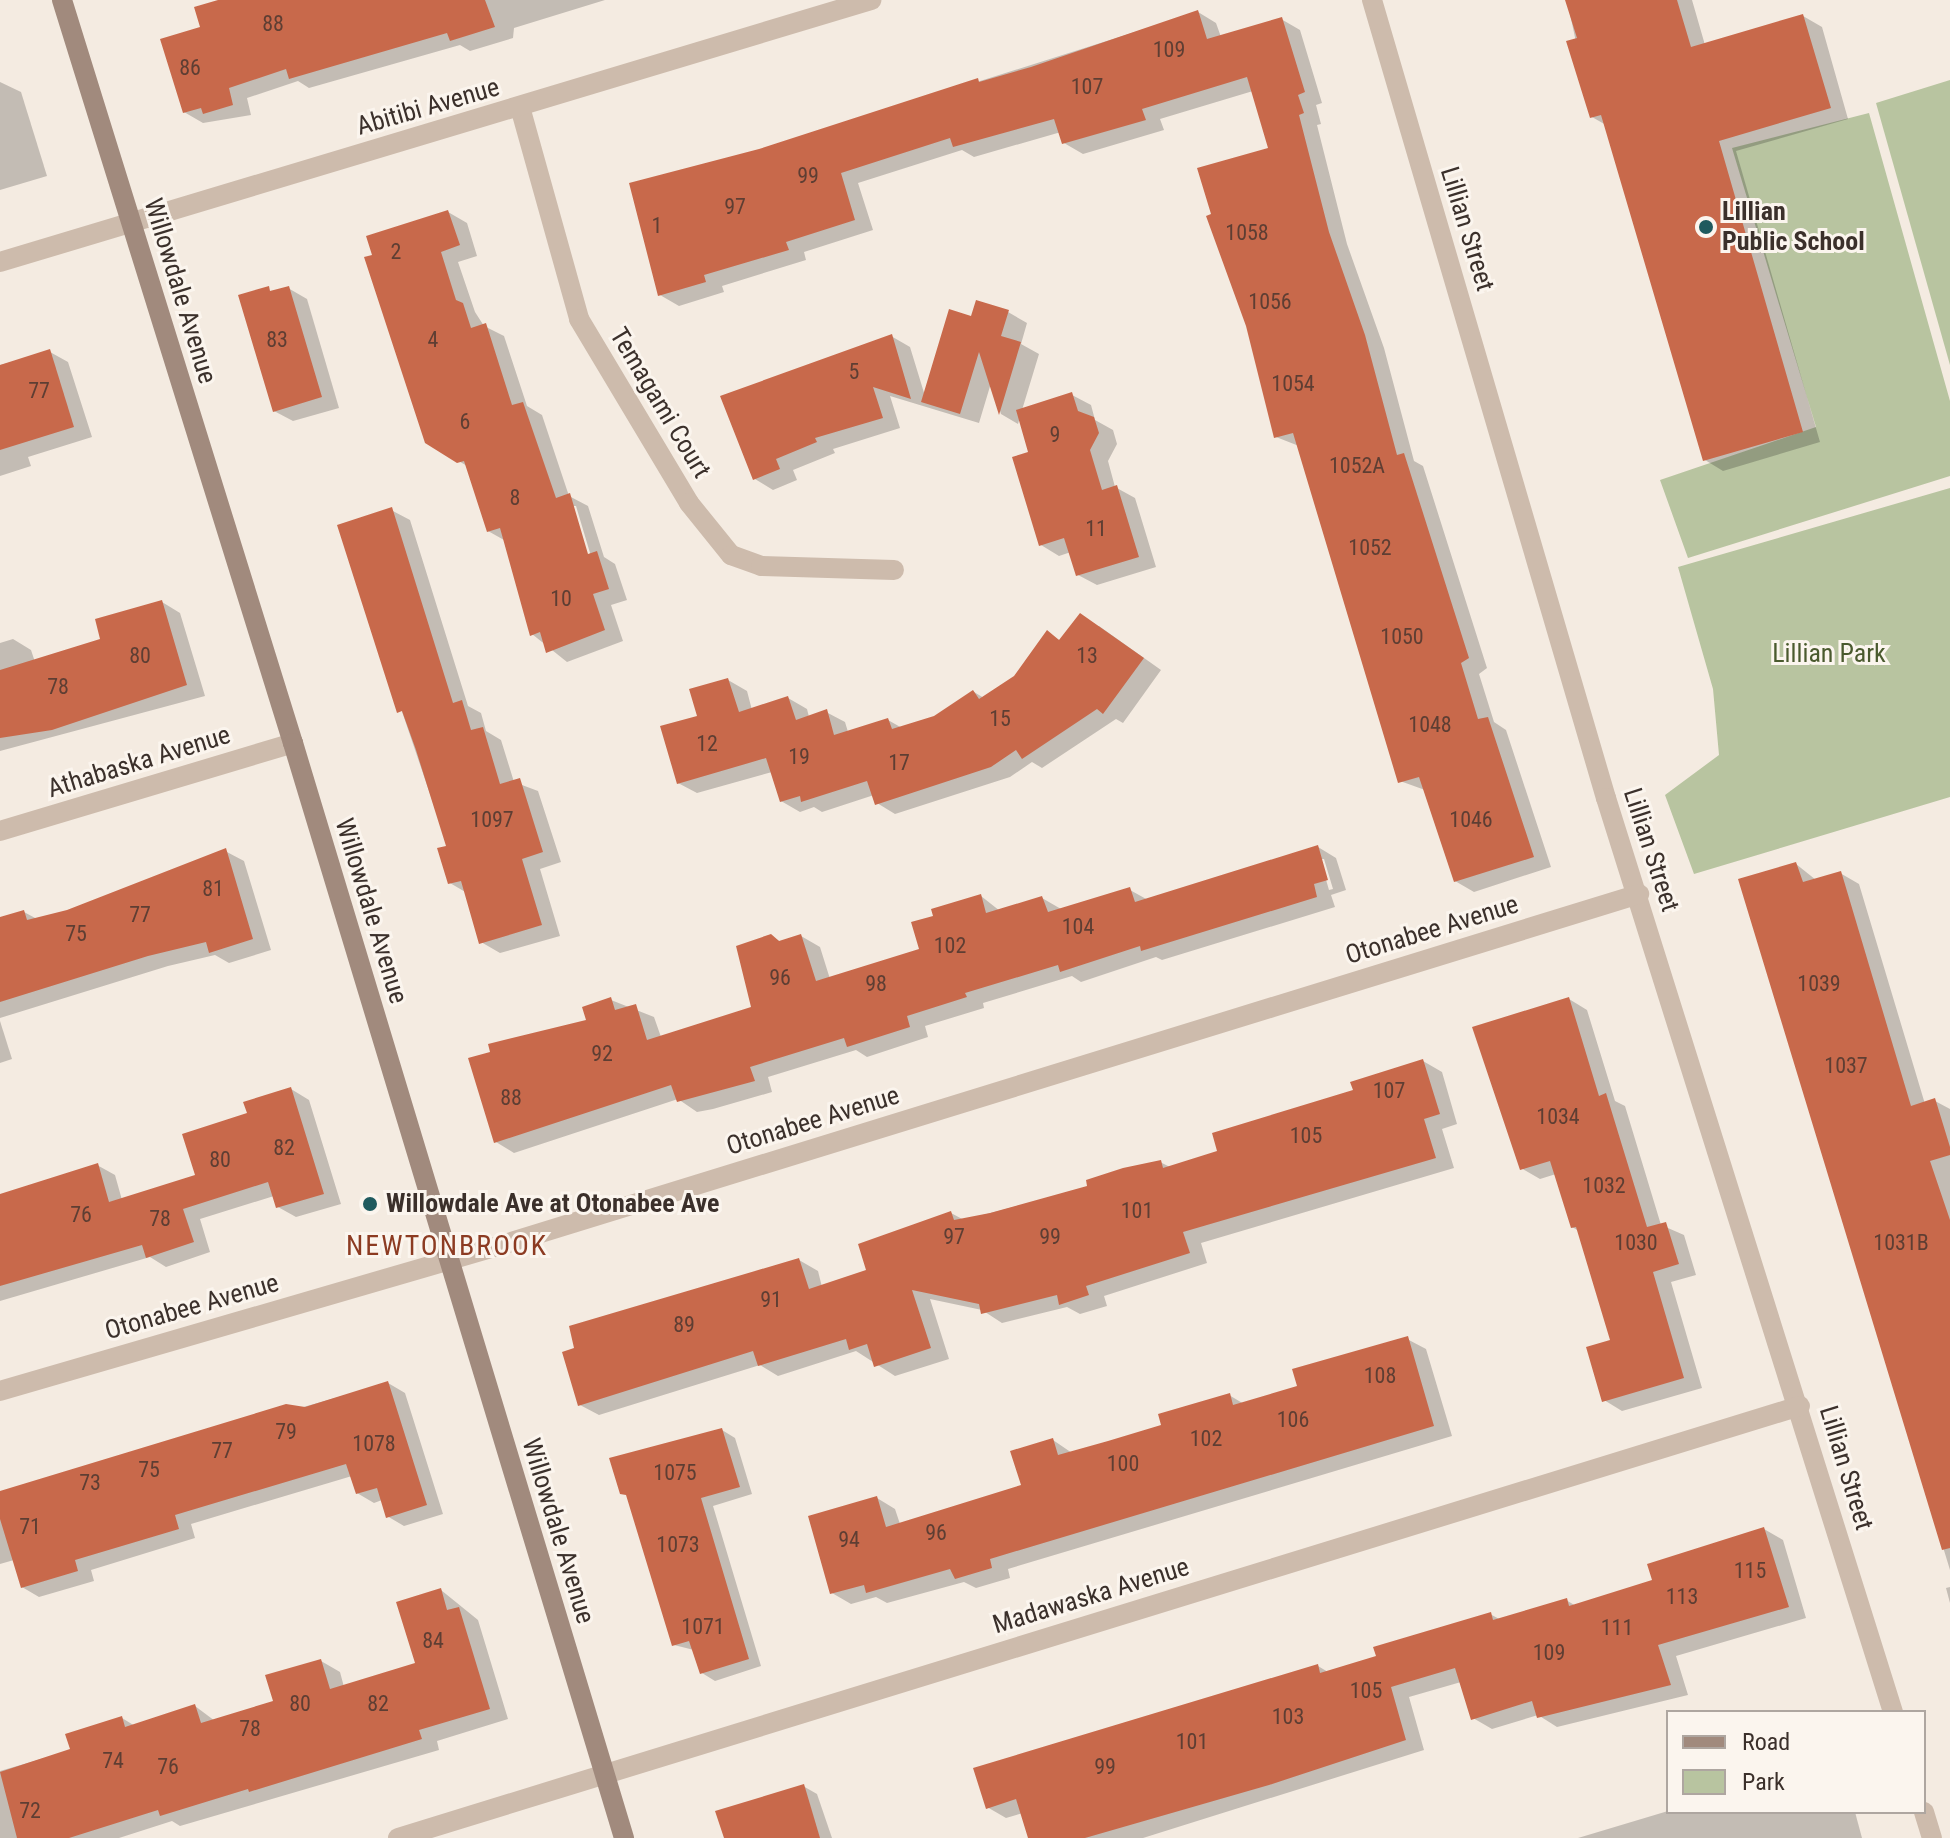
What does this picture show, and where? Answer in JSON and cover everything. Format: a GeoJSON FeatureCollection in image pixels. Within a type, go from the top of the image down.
{"type":"FeatureCollection","features":[{"type":"Feature","properties":{"kind":"street","name":"Willowdale Avenue"},"geometry":{"type":"LineString","coordinates":[[62,0],[293,743],[624,1838]]}},
{"type":"Feature","properties":{"kind":"street","name":"Abitibi Avenue"},"geometry":{"type":"LineString","coordinates":[[0,262],[871,0]]}},
{"type":"Feature","properties":{"kind":"street","name":"Lillian Street"},"geometry":{"type":"LineString","coordinates":[[1372,0],[1639,894],[1892,1710]]}},
{"type":"Feature","properties":{"kind":"street","name":"Temagami Court"},"geometry":{"type":"LineString","coordinates":[[520,107],[579,319],[689,503],[731,555],[761,566],[894,570]]}},
{"type":"Feature","properties":{"kind":"street","name":"Athabaska Avenue"},"geometry":{"type":"LineString","coordinates":[[0,831],[293,743]]}},
{"type":"Feature","properties":{"kind":"street","name":"Otonabee Avenue"},"geometry":{"type":"LineString","coordinates":[[0,1391],[448,1259],[1639,894]]}},
{"type":"Feature","properties":{"kind":"street","name":"Madawaska Avenue"},"geometry":{"type":"LineString","coordinates":[[398,1838],[1800,1406]]}},
{"type":"Feature","properties":{"kind":"street"},"geometry":{"type":"LineString","coordinates":[[1925,1814],[1932,1838]]}},
{"type":"Feature","properties":{"kind":"green space"},"geometry":{"type":"Polygon","coordinates":[[[1950,80],[1950,365],[1876,103],[1950,80]]]}},
{"type":"Feature","properties":{"kind":"green space"},"geometry":{"type":"Polygon","coordinates":[[[1869,113],[1950,401],[1950,476],[1688,558],[1660,480],[1816,427],[1732,148],[1869,113]]]}},
{"type":"Feature","properties":{"kind":"green space","name":"Lillian Park"},"geometry":{"type":"Polygon","coordinates":[[[1950,488],[1950,797],[1694,874],[1665,795],[1719,755],[1713,689],[1678,567],[1950,488]]]}},
{"type":"Feature","properties":{"kind":"building"},"geometry":{"type":"Polygon","coordinates":[[[218,0],[485,0],[495,27],[450,41],[447,33],[289,79],[286,69],[229,88],[233,105],[203,114],[201,108],[183,113],[160,39],[200,27],[194,7],[218,0]]]}},
{"type":"Feature","properties":{"kind":"building"},"geometry":{"type":"Polygon","coordinates":[[[1565,0],[1677,0],[1691,47],[1803,14],[1831,108],[1719,141],[1803,432],[1703,461],[1601,115],[1590,118],[1566,41],[1577,38],[1565,0]]]}},
{"type":"Feature","properties":{"kind":"building"},"geometry":{"type":"Polygon","coordinates":[[[1198,10],[1207,39],[1282,17],[1305,92],[1298,95],[1304,113],[1299,115],[1329,232],[1365,335],[1397,455],[1404,453],[1469,658],[1461,663],[1478,719],[1488,717],[1534,857],[1454,882],[1419,777],[1398,783],[1293,433],[1274,438],[1246,326],[1206,216],[1211,214],[1197,168],[1268,148],[1247,77],[1142,109],[1146,120],[1062,144],[1054,119],[953,147],[950,138],[841,173],[855,220],[786,242],[789,250],[704,275],[706,282],[658,296],[629,183],[759,149],[978,78],[979,82],[1031,67],[1198,10]]]}},
{"type":"Feature","properties":{"kind":"building"},"geometry":{"type":"Polygon","coordinates":[[[448,210],[460,245],[441,252],[456,300],[463,303],[471,328],[486,323],[512,405],[523,402],[556,498],[570,493],[588,554],[597,551],[609,589],[593,594],[605,630],[546,653],[540,632],[530,636],[500,528],[487,532],[464,461],[457,463],[425,443],[364,257],[372,255],[366,236],[448,210]]]}},
{"type":"Feature","properties":{"kind":"building"},"geometry":{"type":"Polygon","coordinates":[[[269,286],[270,291],[289,286],[322,397],[273,412],[238,295],[269,286]]]}},
{"type":"Feature","properties":{"kind":"building"},"geometry":{"type":"Polygon","coordinates":[[[976,300],[1009,310],[1001,336],[1021,342],[999,415],[979,352],[960,414],[921,402],[949,309],[971,316],[976,300]]]}},
{"type":"Feature","properties":{"kind":"building"},"geometry":{"type":"Polygon","coordinates":[[[892,334],[911,399],[873,387],[883,418],[815,438],[817,442],[776,459],[780,469],[753,480],[720,396],[892,334]]]}},
{"type":"Feature","properties":{"kind":"building"},"geometry":{"type":"Polygon","coordinates":[[[50,349],[74,427],[0,450],[0,365],[50,349]]]}},
{"type":"Feature","properties":{"kind":"building"},"geometry":{"type":"Polygon","coordinates":[[[1072,392],[1078,411],[1094,417],[1099,433],[1090,450],[1102,490],[1117,485],[1139,557],[1076,576],[1064,538],[1039,546],[1012,457],[1028,452],[1016,410],[1072,392]]]}},
{"type":"Feature","properties":{"kind":"building"},"geometry":{"type":"Polygon","coordinates":[[[392,507],[453,703],[462,700],[471,730],[483,727],[500,784],[520,778],[543,852],[522,859],[542,925],[479,944],[461,881],[448,884],[437,848],[446,846],[402,711],[397,713],[337,525],[392,507]]]}},
{"type":"Feature","properties":{"kind":"building"},"geometry":{"type":"Polygon","coordinates":[[[162,600],[187,685],[52,730],[0,738],[0,670],[100,639],[95,619],[162,600]]]}},
{"type":"Feature","properties":{"kind":"building"},"geometry":{"type":"Polygon","coordinates":[[[1080,613],[1144,658],[1103,714],[1097,709],[1022,759],[1016,750],[991,767],[875,805],[867,781],[801,802],[800,796],[780,802],[766,758],[677,784],[660,726],[697,716],[689,689],[728,678],[739,712],[788,696],[796,720],[827,709],[834,735],[888,718],[892,729],[934,716],[973,690],[979,699],[1014,676],[1047,630],[1059,640],[1080,613]]]}},
{"type":"Feature","properties":{"kind":"building"},"geometry":{"type":"Polygon","coordinates":[[[1318,845],[1328,880],[1314,884],[1317,897],[1141,951],[1140,946],[1060,972],[1058,965],[965,993],[967,997],[907,1016],[910,1027],[847,1047],[844,1038],[750,1067],[755,1081],[677,1102],[671,1085],[494,1143],[468,1058],[490,1052],[488,1044],[586,1020],[582,1007],[611,997],[615,1010],[636,1004],[647,1040],[751,1007],[736,946],[771,934],[779,941],[801,934],[816,981],[919,949],[911,922],[933,916],[931,909],[981,894],[986,913],[1042,896],[1048,912],[1130,887],[1135,902],[1318,845]]]}},
{"type":"Feature","properties":{"kind":"building"},"geometry":{"type":"Polygon","coordinates":[[[226,848],[253,939],[209,953],[206,942],[148,956],[0,1002],[0,917],[24,910],[27,920],[67,910],[226,848]]]}},
{"type":"Feature","properties":{"kind":"building"},"geometry":{"type":"Polygon","coordinates":[[[1796,862],[1803,882],[1841,871],[1911,1106],[1935,1098],[1950,1147],[1950,1155],[1930,1161],[1950,1220],[1950,1548],[1942,1550],[1738,879],[1796,862]]]}},
{"type":"Feature","properties":{"kind":"building"},"geometry":{"type":"Polygon","coordinates":[[[1569,997],[1599,1096],[1606,1093],[1647,1227],[1666,1222],[1679,1264],[1653,1272],[1684,1378],[1602,1402],[1586,1347],[1610,1340],[1576,1227],[1571,1228],[1550,1161],[1520,1170],[1472,1027],[1569,997]]]}},
{"type":"Feature","properties":{"kind":"building"},"geometry":{"type":"Polygon","coordinates":[[[1423,1059],[1440,1114],[1424,1119],[1436,1158],[1183,1232],[1190,1253],[1086,1286],[1089,1295],[1059,1305],[1057,1295],[981,1314],[979,1304],[912,1290],[931,1348],[874,1367],[867,1344],[849,1350],[846,1339],[758,1366],[753,1351],[578,1406],[562,1352],[574,1348],[569,1326],[799,1258],[809,1289],[866,1270],[858,1244],[951,1211],[954,1220],[990,1213],[1087,1186],[1086,1180],[1123,1168],[1161,1160],[1163,1168],[1217,1151],[1212,1133],[1353,1090],[1350,1082],[1423,1059]]]}},
{"type":"Feature","properties":{"kind":"building"},"geometry":{"type":"Polygon","coordinates":[[[291,1087],[324,1194],[276,1208],[268,1182],[183,1209],[194,1242],[146,1258],[142,1245],[0,1286],[0,1194],[98,1163],[109,1202],[195,1175],[182,1134],[247,1113],[243,1102],[291,1087]]]}},
{"type":"Feature","properties":{"kind":"building"},"geometry":{"type":"Polygon","coordinates":[[[1408,1336],[1434,1426],[990,1559],[992,1568],[955,1579],[950,1569],[866,1593],[864,1585],[830,1594],[808,1516],[877,1496],[886,1527],[1021,1485],[1010,1451],[1053,1438],[1058,1455],[1161,1425],[1158,1414],[1230,1393],[1233,1405],[1297,1386],[1292,1369],[1408,1336]]]}},
{"type":"Feature","properties":{"kind":"building"},"geometry":{"type":"Polygon","coordinates":[[[388,1381],[427,1505],[386,1518],[377,1488],[356,1494],[346,1464],[175,1515],[179,1529],[75,1560],[78,1571],[21,1588],[0,1519],[0,1491],[286,1404],[305,1407],[388,1381]]]}},
{"type":"Feature","properties":{"kind":"building"},"geometry":{"type":"Polygon","coordinates":[[[722,1428],[740,1487],[701,1498],[749,1659],[700,1674],[689,1641],[672,1646],[626,1495],[620,1494],[609,1458],[722,1428]]]}},
{"type":"Feature","properties":{"kind":"building"},"geometry":{"type":"Polygon","coordinates":[[[1764,1527],[1789,1607],[1658,1645],[1671,1685],[1537,1718],[1532,1701],[1471,1720],[1455,1668],[1391,1687],[1406,1740],[1269,1785],[1085,1838],[1028,1838],[1016,1799],[986,1809],[973,1768],[1318,1664],[1320,1673],[1376,1656],[1373,1647],[1491,1612],[1493,1620],[1567,1598],[1569,1606],[1652,1580],[1647,1564],[1764,1527]]]}},
{"type":"Feature","properties":{"kind":"building"},"geometry":{"type":"Polygon","coordinates":[[[441,1588],[447,1610],[459,1607],[490,1709],[419,1730],[422,1739],[249,1792],[248,1789],[160,1816],[158,1810],[69,1838],[17,1838],[0,1772],[70,1749],[65,1734],[122,1716],[125,1727],[195,1704],[201,1723],[273,1701],[265,1675],[321,1659],[330,1689],[415,1663],[396,1602],[441,1588]]]}},
{"type":"Feature","properties":{"kind":"building"},"geometry":{"type":"Polygon","coordinates":[[[804,1784],[820,1838],[724,1838],[715,1811],[804,1784]]]}},
{"type":"Feature","properties":{"kind":"place","name":"Lillian Public School"},"geometry":{"type":"Point","coordinates":[1706,227]}},
{"type":"Feature","properties":{"kind":"place","name":"Willowdale Ave at Otonabee Ave"},"geometry":{"type":"Point","coordinates":[370,1204]}},
{"type":"Feature","properties":{"kind":"district","name":"NEWTONBROOK"},"geometry":{"type":"Point","coordinates":[447,1246]}}]}
